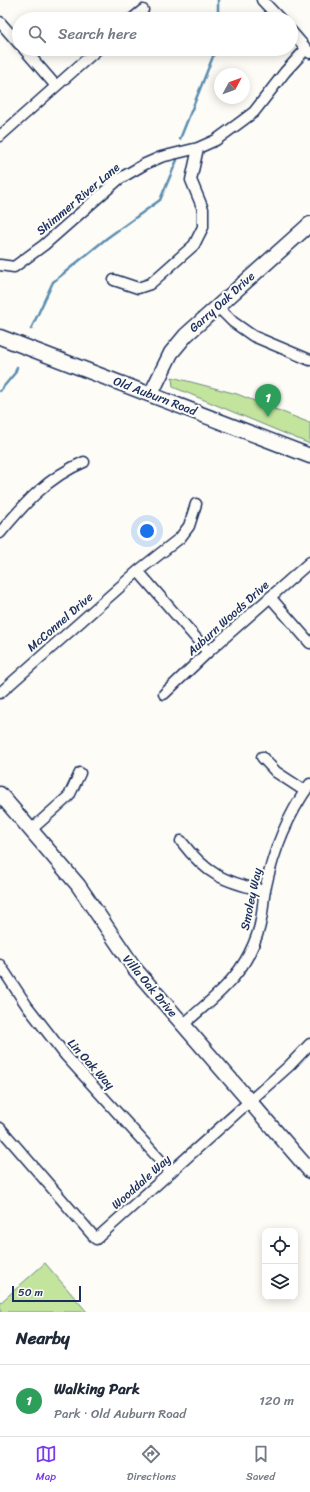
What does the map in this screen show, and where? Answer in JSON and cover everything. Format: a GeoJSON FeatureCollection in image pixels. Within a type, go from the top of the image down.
{"type":"FeatureCollection","features":[{"type":"Feature","properties":{"kind":"street"},"geometry":{"type":"LineString","coordinates":[[262,0],[273,12]]}},
{"type":"Feature","properties":{"kind":"street"},"geometry":{"type":"LineString","coordinates":[[0,22],[12,36]]}},
{"type":"Feature","properties":{"kind":"street"},"geometry":{"type":"LineString","coordinates":[[298,39],[308,51]]}},
{"type":"Feature","properties":{"kind":"street","name":"Shimmer River Lane"},"geometry":{"type":"LineString","coordinates":[[0,265],[14,267],[44,245],[119,179],[145,164],[161,157],[198,148],[216,140],[254,112],[285,72],[308,51]]}},
{"type":"Feature","properties":{"kind":"street"},"geometry":{"type":"LineString","coordinates":[[30,56],[56,86]]}},
{"type":"Feature","properties":{"kind":"street"},"geometry":{"type":"LineString","coordinates":[[0,136],[90,56]]}},
{"type":"Feature","properties":{"kind":"street"},"geometry":{"type":"LineString","coordinates":[[114,280],[138,288],[150,284],[194,244],[203,227],[203,209],[191,180],[198,148]]}},
{"type":"Feature","properties":{"kind":"street","name":"Garry Oak Drive"},"geometry":{"type":"LineString","coordinates":[[151,394],[175,347],[186,335],[310,224]]}},
{"type":"Feature","properties":{"kind":"street"},"geometry":{"type":"LineString","coordinates":[[217,306],[233,322],[254,336],[310,360]]}},
{"type":"Feature","properties":{"kind":"street","name":"Old Auburn Road"},"geometry":{"type":"LineString","coordinates":[[0,337],[310,456]]}},
{"type":"Feature","properties":{"kind":"street"},"geometry":{"type":"LineString","coordinates":[[0,533],[21,508],[44,486],[56,477],[84,462]]}},
{"type":"Feature","properties":{"kind":"street","name":"McConnel Drive"},"geometry":{"type":"LineString","coordinates":[[0,693],[138,571],[180,538],[192,520],[196,504]]}},
{"type":"Feature","properties":{"kind":"street","name":"Auburn Woods Drive"},"geometry":{"type":"LineString","coordinates":[[164,694],[208,652],[310,562]]}},
{"type":"Feature","properties":{"kind":"street"},"geometry":{"type":"LineString","coordinates":[[138,571],[208,652]]}},
{"type":"Feature","properties":{"kind":"street"},"geometry":{"type":"LineString","coordinates":[[270,597],[310,643]]}},
{"type":"Feature","properties":{"kind":"street"},"geometry":{"type":"LineString","coordinates":[[262,757],[276,772],[308,788]]}},
{"type":"Feature","properties":{"kind":"street"},"geometry":{"type":"LineString","coordinates":[[32,830],[69,796],[80,773]]}},
{"type":"Feature","properties":{"kind":"street","name":"Smoley Way"},"geometry":{"type":"LineString","coordinates":[[183,1025],[228,985],[244,964],[258,933],[265,891],[273,857],[279,840],[287,823],[308,788]]}},
{"type":"Feature","properties":{"kind":"street","name":"Villa Oak Drive"},"geometry":{"type":"LineString","coordinates":[[0,794],[78,885],[135,969],[310,1171]]}},
{"type":"Feature","properties":{"kind":"street"},"geometry":{"type":"LineString","coordinates":[[181,841],[195,859],[216,876],[236,885],[265,891]]}},
{"type":"Feature","properties":{"kind":"street","name":"Lin Oak Way"},"geometry":{"type":"LineString","coordinates":[[0,965],[27,1006],[66,1056],[171,1172]]}},
{"type":"Feature","properties":{"kind":"street","name":"Wooddale Way"},"geometry":{"type":"LineString","coordinates":[[0,1128],[96,1239],[296,1059],[310,1044]]}},
{"type":"Feature","properties":{"kind":"green space"},"geometry":{"type":"Polygon","coordinates":[[[172,377],[237,394],[310,423],[310,444],[173,387],[172,377]]]}},
{"type":"Feature","properties":{"kind":"green space"},"geometry":{"type":"Polygon","coordinates":[[[45,1263],[87,1312],[0,1312],[0,1303],[45,1263]]]}},
{"type":"Feature","properties":{"kind":"waterway"},"geometry":{"type":"LineString","coordinates":[[218,0],[218,12]]}},
{"type":"Feature","properties":{"kind":"waterway"},"geometry":{"type":"LineString","coordinates":[[180,139],[213,56]]}},
{"type":"Feature","properties":{"kind":"waterway"},"geometry":{"type":"LineString","coordinates":[[31,329],[53,282],[107,238],[160,200],[177,160]]}},
{"type":"Feature","properties":{"kind":"waterway"},"geometry":{"type":"LineString","coordinates":[[0,391],[15,373],[17,367]]}},
{"type":"Feature","properties":{"kind":"place","name":"Walking Park"},"geometry":{"type":"Point","coordinates":[268,417]}}]}
